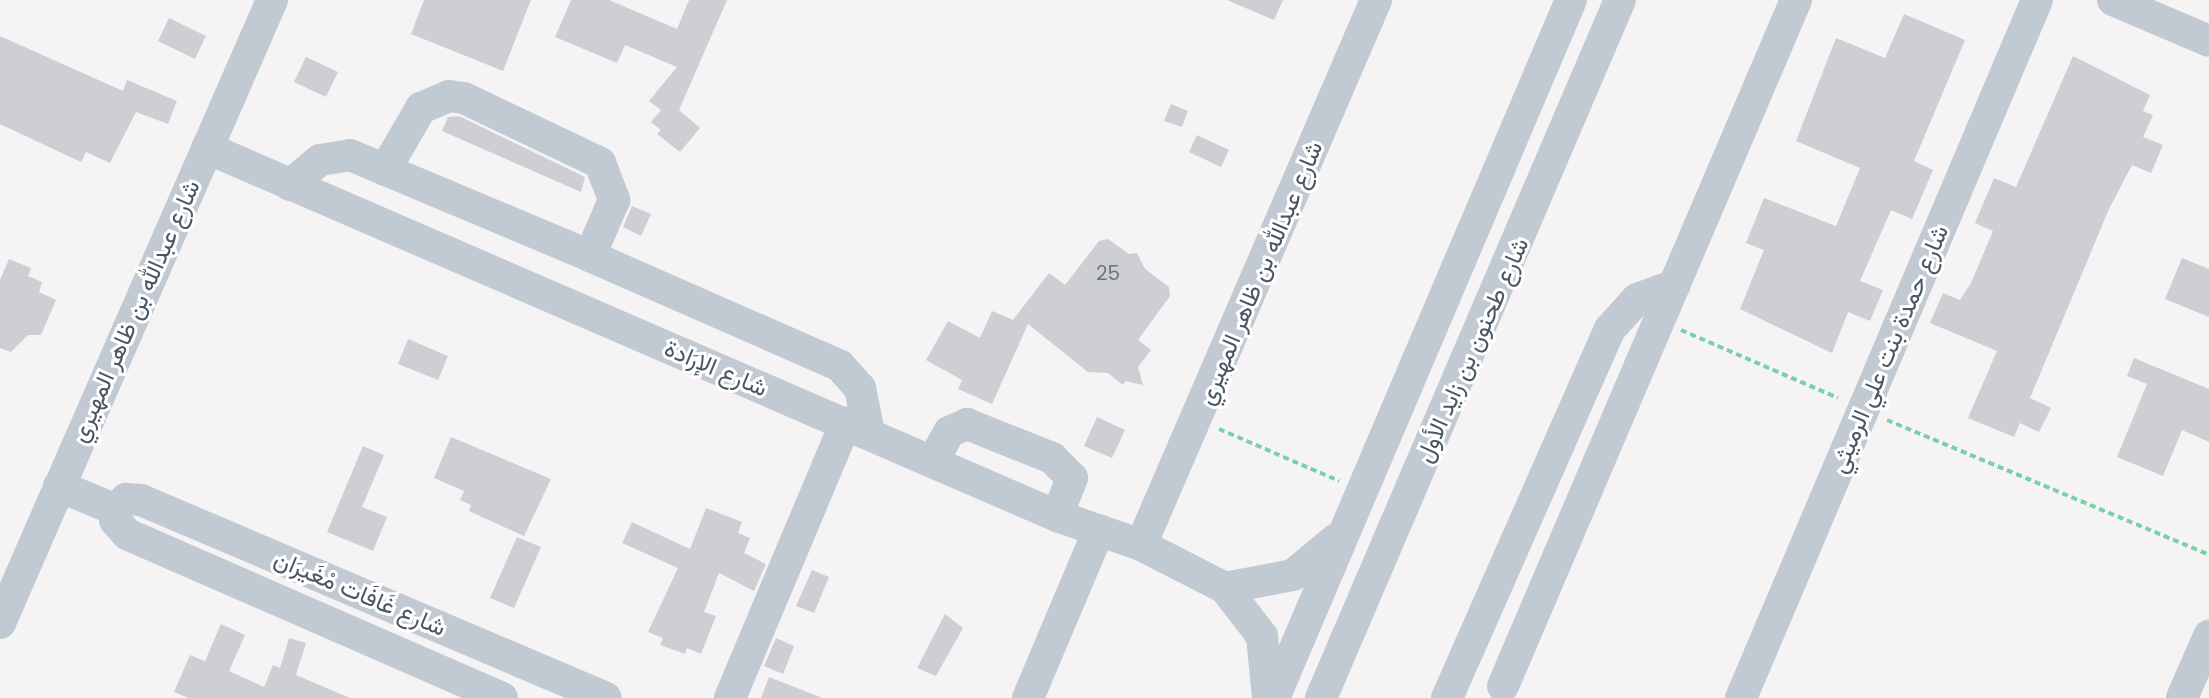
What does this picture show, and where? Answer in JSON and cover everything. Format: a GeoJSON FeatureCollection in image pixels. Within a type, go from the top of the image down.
{"type":"FeatureCollection","features":[{"type":"Feature","properties":{"kind":"street","name":"شارع عبدالله بن ظاهر المهيري"},"geometry":{"type":"LineString","coordinates":[[0,623],[272,0]]}},
{"type":"Feature","properties":{"kind":"street","name":"شارع عبدالله بن ظاهر المهيري"},"geometry":{"type":"LineString","coordinates":[[1141,545],[1198,421],[1376,0]]}},
{"type":"Feature","properties":{"kind":"street","name":"شارع طحنون بن زايد الأول"},"geometry":{"type":"LineString","coordinates":[[1271,698],[1571,0]]}},
{"type":"Feature","properties":{"kind":"street","name":"شارع طحنون بن زايد الأول"},"geometry":{"type":"LineString","coordinates":[[1321,698],[1620,0]]}},
{"type":"Feature","properties":{"kind":"street"},"geometry":{"type":"LineString","coordinates":[[1503,686],[1796,0]]}},
{"type":"Feature","properties":{"kind":"street","name":"شارع حمدة بنت علي الرميثي"},"geometry":{"type":"LineString","coordinates":[[1741,698],[2037,0]]}},
{"type":"Feature","properties":{"kind":"street"},"geometry":{"type":"LineString","coordinates":[[2113,0],[2146,6],[2209,41]]}},
{"type":"Feature","properties":{"kind":"street"},"geometry":{"type":"LineString","coordinates":[[385,170],[421,108],[449,96],[464,98],[600,163],[614,200],[590,256]]}},
{"type":"Feature","properties":{"kind":"street","name":"شارع الإرَادة"},"geometry":{"type":"LineString","coordinates":[[207,148],[1057,516],[1141,545],[1225,588],[1262,636],[1271,698]]}},
{"type":"Feature","properties":{"kind":"street"},"geometry":{"type":"LineString","coordinates":[[290,185],[330,155],[350,155],[840,366],[860,388],[857,428],[730,698]]}},
{"type":"Feature","properties":{"kind":"street"},"geometry":{"type":"LineString","coordinates":[[1447,698],[1610,329],[1637,299],[1675,285]]}},
{"type":"Feature","properties":{"kind":"street"},"geometry":{"type":"LineString","coordinates":[[933,461],[949,432],[967,424],[1052,458],[1072,478],[1057,516]]}},
{"type":"Feature","properties":{"kind":"street"},"geometry":{"type":"LineString","coordinates":[[59,486],[116,510]]}},
{"type":"Feature","properties":{"kind":"street","name":"شارع غَافَات مْغَيرَان"},"geometry":{"type":"LineString","coordinates":[[502,698],[127,534],[115,520],[116,510],[126,499],[141,500],[606,698]]}},
{"type":"Feature","properties":{"kind":"street"},"geometry":{"type":"LineString","coordinates":[[1225,588],[1293,575],[1312,563],[1345,528]]}},
{"type":"Feature","properties":{"kind":"street"},"geometry":{"type":"LineString","coordinates":[[1028,698],[1099,530]]}},
{"type":"Feature","properties":{"kind":"street"},"geometry":{"type":"LineString","coordinates":[[2182,698],[2209,636]]}},
{"type":"Feature","properties":{"kind":"path"},"geometry":{"type":"LineString","coordinates":[[1660,320],[1864,410],[2209,555]]}},
{"type":"Feature","properties":{"kind":"path"},"geometry":{"type":"LineString","coordinates":[[1198,421],[1362,490]]}},
{"type":"Feature","properties":{"kind":"building"},"geometry":{"type":"Polygon","coordinates":[[[424,0],[531,0],[503,71],[411,34],[424,0]]]}},
{"type":"Feature","properties":{"kind":"building"},"geometry":{"type":"Polygon","coordinates":[[[571,0],[609,0],[677,29],[689,0],[727,0],[679,110],[700,128],[680,152],[657,134],[661,130],[651,122],[661,110],[649,101],[677,67],[625,45],[617,63],[555,37],[571,0]]]}},
{"type":"Feature","properties":{"kind":"building"},"geometry":{"type":"Polygon","coordinates":[[[1227,0],[1283,0],[1274,20],[1227,0]]]}},
{"type":"Feature","properties":{"kind":"building"},"geometry":{"type":"Polygon","coordinates":[[[1904,14],[1965,40],[1914,161],[1933,170],[1912,219],[1891,210],[1860,281],[1883,290],[1870,321],[1848,312],[1832,353],[1740,309],[1764,250],[1746,243],[1764,198],[1836,226],[1860,168],[1796,141],[1836,38],[1885,58],[1904,14]]]}},
{"type":"Feature","properties":{"kind":"building"},"geometry":{"type":"Polygon","coordinates":[[[169,18],[206,36],[195,59],[158,41],[169,18]]]}},
{"type":"Feature","properties":{"kind":"building"},"geometry":{"type":"Polygon","coordinates":[[[0,36],[123,91],[127,80],[177,101],[168,124],[136,112],[110,163],[86,152],[81,162],[0,124],[0,36]]]}},
{"type":"Feature","properties":{"kind":"building"},"geometry":{"type":"Polygon","coordinates":[[[2073,56],[2150,95],[2143,111],[2153,115],[2143,137],[2163,145],[2151,173],[2132,165],[2109,209],[2030,398],[2051,408],[2039,432],[2020,423],[2014,437],[1968,418],[1997,351],[1930,323],[1943,293],[1960,300],[1971,283],[1993,231],[1975,223],[1994,178],[2016,187],[2073,56]]]}},
{"type":"Feature","properties":{"kind":"building"},"geometry":{"type":"Polygon","coordinates":[[[306,57],[338,72],[326,97],[294,82],[306,57]]]}},
{"type":"Feature","properties":{"kind":"building"},"geometry":{"type":"Polygon","coordinates":[[[1171,104],[1188,111],[1182,127],[1164,121],[1171,104]]]}},
{"type":"Feature","properties":{"kind":"building"},"geometry":{"type":"Polygon","coordinates":[[[459,116],[585,177],[581,192],[442,131],[448,117],[459,116]]]}},
{"type":"Feature","properties":{"kind":"building"},"geometry":{"type":"Polygon","coordinates":[[[1197,135],[1229,150],[1221,167],[1189,152],[1197,135]]]}},
{"type":"Feature","properties":{"kind":"building"},"geometry":{"type":"Polygon","coordinates":[[[632,206],[651,214],[641,236],[623,227],[632,206]]]}},
{"type":"Feature","properties":{"kind":"building"},"geometry":{"type":"Polygon","coordinates":[[[1108,239],[1129,254],[1137,253],[1145,269],[1169,287],[1170,296],[1138,340],[1151,350],[1138,367],[1143,385],[1126,381],[1123,385],[1108,373],[1088,372],[1028,324],[992,404],[958,389],[962,380],[926,360],[948,321],[980,338],[992,311],[1013,320],[1049,273],[1065,285],[1099,241],[1108,239]]]}},
{"type":"Feature","properties":{"kind":"building"},"geometry":{"type":"Polygon","coordinates":[[[2182,258],[2209,269],[2209,317],[2165,299],[2182,258]]]}},
{"type":"Feature","properties":{"kind":"building"},"geometry":{"type":"Polygon","coordinates":[[[9,259],[31,268],[28,276],[42,282],[39,292],[56,300],[41,335],[28,335],[11,352],[0,348],[0,280],[9,259]]]}},
{"type":"Feature","properties":{"kind":"building"},"geometry":{"type":"Polygon","coordinates":[[[408,339],[448,356],[438,380],[398,364],[408,339]]]}},
{"type":"Feature","properties":{"kind":"building"},"geometry":{"type":"Polygon","coordinates":[[[2134,358],[2209,389],[2209,442],[2182,430],[2163,476],[2117,457],[2147,384],[2127,376],[2134,358]]]}},
{"type":"Feature","properties":{"kind":"building"},"geometry":{"type":"Polygon","coordinates":[[[1097,417],[1125,430],[1112,458],[1084,446],[1097,417]]]}},
{"type":"Feature","properties":{"kind":"building"},"geometry":{"type":"Polygon","coordinates":[[[451,437],[551,479],[524,536],[469,511],[471,505],[460,500],[464,491],[434,478],[451,437]]]}},
{"type":"Feature","properties":{"kind":"building"},"geometry":{"type":"Polygon","coordinates":[[[363,446],[384,455],[362,507],[387,517],[373,551],[327,532],[363,446]]]}},
{"type":"Feature","properties":{"kind":"building"},"geometry":{"type":"Polygon","coordinates":[[[706,508],[742,522],[738,533],[750,538],[744,553],[766,564],[754,591],[719,573],[704,612],[716,616],[701,654],[687,648],[685,654],[660,645],[663,638],[648,632],[678,568],[622,543],[632,522],[690,549],[706,508]]]}},
{"type":"Feature","properties":{"kind":"building"},"geometry":{"type":"Polygon","coordinates":[[[517,537],[541,547],[514,608],[490,598],[517,537]]]}},
{"type":"Feature","properties":{"kind":"building"},"geometry":{"type":"Polygon","coordinates":[[[812,570],[829,577],[814,613],[796,606],[812,570]]]}},
{"type":"Feature","properties":{"kind":"building"},"geometry":{"type":"Polygon","coordinates":[[[945,614],[963,628],[936,676],[917,668],[945,614]]]}},
{"type":"Feature","properties":{"kind":"building"},"geometry":{"type":"Polygon","coordinates":[[[221,624],[245,635],[229,671],[264,687],[273,665],[280,668],[289,638],[306,643],[296,675],[350,698],[189,698],[174,692],[190,655],[205,661],[221,624]]]}},
{"type":"Feature","properties":{"kind":"building"},"geometry":{"type":"Polygon","coordinates":[[[776,638],[794,646],[783,674],[764,666],[776,638]]]}},
{"type":"Feature","properties":{"kind":"building"},"geometry":{"type":"Polygon","coordinates":[[[769,677],[820,697],[820,698],[761,698],[769,677]]]}}]}
